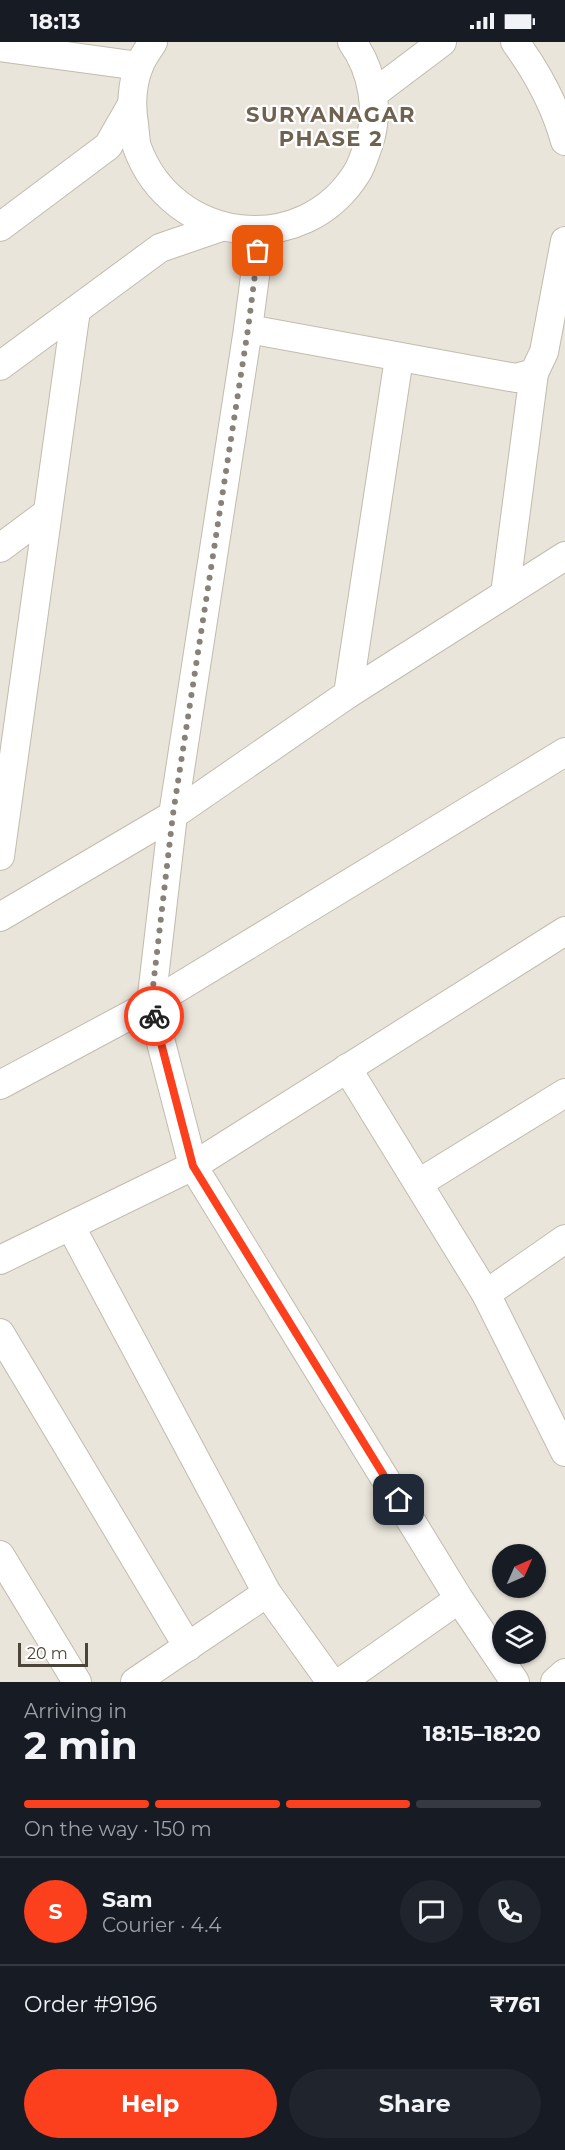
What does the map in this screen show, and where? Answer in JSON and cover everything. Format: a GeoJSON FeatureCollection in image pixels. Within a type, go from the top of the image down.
{"type":"FeatureCollection","features":[{"type":"Feature","properties":{"kind":"street"},"geometry":{"type":"LineString","coordinates":[[153,42],[138,66],[131,106],[137,146],[155,182],[185,210],[221,227],[261,231],[299,222],[333,202],[358,171],[372,134],[373,94],[362,56],[352,42]]}},
{"type":"Feature","properties":{"kind":"street"},"geometry":{"type":"LineString","coordinates":[[373,94],[442,42]]}},
{"type":"Feature","properties":{"kind":"street"},"geometry":{"type":"LineString","coordinates":[[515,42],[535,69],[560,124],[565,141]]}},
{"type":"Feature","properties":{"kind":"street"},"geometry":{"type":"LineString","coordinates":[[0,47],[138,66]]}},
{"type":"Feature","properties":{"kind":"street"},"geometry":{"type":"LineString","coordinates":[[0,226],[108,146],[131,106]]}},
{"type":"Feature","properties":{"kind":"street"},"geometry":{"type":"LineString","coordinates":[[0,366],[160,248],[221,227]]}},
{"type":"Feature","properties":{"kind":"street"},"geometry":{"type":"LineString","coordinates":[[261,231],[173,814],[151,1004],[193,1166],[459,1599],[515,1682]]}},
{"type":"Feature","properties":{"kind":"street"},"geometry":{"type":"LineString","coordinates":[[505,594],[534,373],[544,352],[565,241]]}},
{"type":"Feature","properties":{"kind":"street"},"geometry":{"type":"LineString","coordinates":[[0,856],[10,717],[47,513],[76,310]]}},
{"type":"Feature","properties":{"kind":"street"},"geometry":{"type":"LineString","coordinates":[[248,329],[516,378],[534,373]]}},
{"type":"Feature","properties":{"kind":"street"},"geometry":{"type":"LineString","coordinates":[[348,694],[399,358]]}},
{"type":"Feature","properties":{"kind":"street"},"geometry":{"type":"LineString","coordinates":[[0,548],[47,513]]}},
{"type":"Feature","properties":{"kind":"street"},"geometry":{"type":"LineString","coordinates":[[0,917],[173,814],[348,694],[565,556]]}},
{"type":"Feature","properties":{"kind":"street"},"geometry":{"type":"LineString","coordinates":[[0,1086],[151,1004],[563,757]]}},
{"type":"Feature","properties":{"kind":"street"},"geometry":{"type":"LineString","coordinates":[[0,1260],[193,1166],[565,931]]}},
{"type":"Feature","properties":{"kind":"street"},"geometry":{"type":"LineString","coordinates":[[347,1068],[486,1294],[565,1452]]}},
{"type":"Feature","properties":{"kind":"street"},"geometry":{"type":"LineString","coordinates":[[419,1183],[565,1093]]}},
{"type":"Feature","properties":{"kind":"street"},"geometry":{"type":"LineString","coordinates":[[71,1227],[267,1593],[331,1682]]}},
{"type":"Feature","properties":{"kind":"street"},"geometry":{"type":"LineString","coordinates":[[486,1294],[565,1239]]}},
{"type":"Feature","properties":{"kind":"street"},"geometry":{"type":"LineString","coordinates":[[0,1333],[188,1647]]}},
{"type":"Feature","properties":{"kind":"street"},"geometry":{"type":"LineString","coordinates":[[0,1555],[77,1682]]}},
{"type":"Feature","properties":{"kind":"street"},"geometry":{"type":"LineString","coordinates":[[135,1682],[267,1593]]}},
{"type":"Feature","properties":{"kind":"street"},"geometry":{"type":"LineString","coordinates":[[341,1682],[459,1599]]}},
{"type":"Feature","properties":{"kind":"street"},"geometry":{"type":"LineString","coordinates":[[555,1682],[565,1673]]}},
{"type":"Feature","properties":{"kind":"shaded area"},"geometry":{"type":"Polygon","coordinates":[[[0,42],[565,42],[565,1682],[0,1682],[0,42]]]}},
{"type":"Feature","properties":{"kind":"way so far"},"geometry":{"type":"LineString","coordinates":[[154,1016],[151,1004],[173,814],[258,251]]}},
{"type":"Feature","properties":{"kind":"district","name":"SURYANAGAR PHASE 2"},"geometry":{"type":"Point","coordinates":[331,127]}},
{"type":"Feature","properties":{"kind":"route"},"geometry":{"type":"LineString","coordinates":[[154,1016],[193,1166],[399,1500]]}}]}
